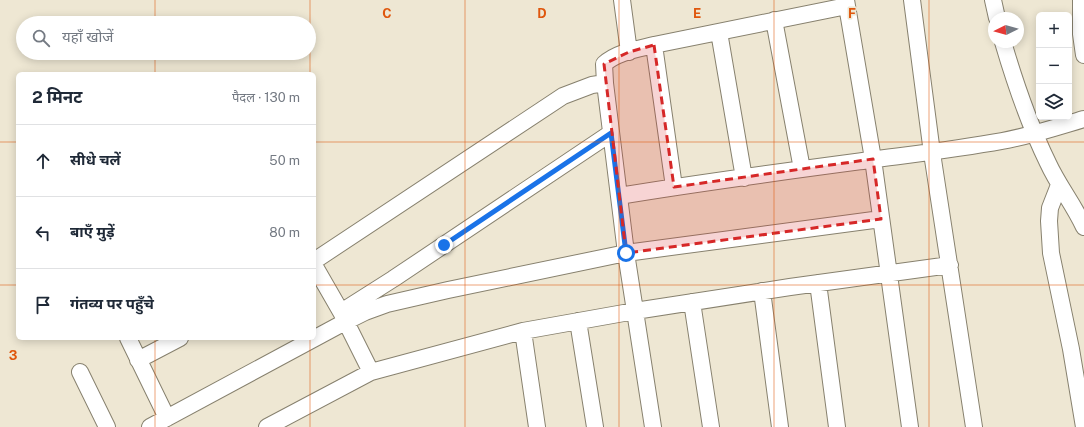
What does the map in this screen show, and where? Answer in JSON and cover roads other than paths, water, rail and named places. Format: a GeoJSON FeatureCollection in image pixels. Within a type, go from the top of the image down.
{"type":"FeatureCollection","features":[{"type":"Feature","properties":{"kind":"street"},"geometry":{"type":"LineString","coordinates":[[622,0],[629,52]]}},
{"type":"Feature","properties":{"kind":"street"},"geometry":{"type":"LineString","coordinates":[[912,0],[932,153],[974,427]]}},
{"type":"Feature","properties":{"kind":"street"},"geometry":{"type":"LineString","coordinates":[[993,0],[996,12]]}},
{"type":"Feature","properties":{"kind":"street"},"geometry":{"type":"LineString","coordinates":[[1081,0],[1081,34],[1084,55]]}},
{"type":"Feature","properties":{"kind":"street"},"geometry":{"type":"LineString","coordinates":[[653,427],[626,253],[605,83],[604,64],[608,60],[629,52],[654,45],[774,20],[846,3],[873,160],[910,427]]}},
{"type":"Feature","properties":{"kind":"street"},"geometry":{"type":"LineString","coordinates":[[774,20],[802,169]]}},
{"type":"Feature","properties":{"kind":"street"},"geometry":{"type":"LineString","coordinates":[[719,32],[744,178]]}},
{"type":"Feature","properties":{"kind":"street"},"geometry":{"type":"LineString","coordinates":[[654,45],[674,187]]}},
{"type":"Feature","properties":{"kind":"street"},"geometry":{"type":"LineString","coordinates":[[1005,48],[1013,76],[1035,134],[1059,185],[1083,225]]}},
{"type":"Feature","properties":{"kind":"street"},"geometry":{"type":"LineString","coordinates":[[316,266],[563,96],[592,85],[605,83]]}},
{"type":"Feature","properties":{"kind":"street"},"geometry":{"type":"LineString","coordinates":[[619,196],[802,169],[932,153],[1035,134],[1084,119]]}},
{"type":"Feature","properties":{"kind":"street"},"geometry":{"type":"LineString","coordinates":[[316,332],[343,317],[412,266],[611,133]]}},
{"type":"Feature","properties":{"kind":"street"},"geometry":{"type":"LineString","coordinates":[[1059,185],[1050,208],[1049,221],[1051,253],[1071,349],[1084,427]]}},
{"type":"Feature","properties":{"kind":"street"},"geometry":{"type":"LineString","coordinates":[[343,317],[365,312],[387,304],[462,287],[626,253],[881,219]]}},
{"type":"Feature","properties":{"kind":"street"},"geometry":{"type":"LineString","coordinates":[[267,427],[371,372],[523,331],[635,311],[762,291],[950,265]]}},
{"type":"Feature","properties":{"kind":"street"},"geometry":{"type":"LineString","coordinates":[[316,270],[343,317],[371,372]]}},
{"type":"Feature","properties":{"kind":"street"},"geometry":{"type":"LineString","coordinates":[[818,283],[836,427]]}},
{"type":"Feature","properties":{"kind":"street"},"geometry":{"type":"LineString","coordinates":[[762,291],[780,427]]}},
{"type":"Feature","properties":{"kind":"street"},"geometry":{"type":"LineString","coordinates":[[692,302],[711,427]]}},
{"type":"Feature","properties":{"kind":"street"},"geometry":{"type":"LineString","coordinates":[[578,321],[595,427]]}},
{"type":"Feature","properties":{"kind":"street"},"geometry":{"type":"LineString","coordinates":[[523,331],[537,427]]}},
{"type":"Feature","properties":{"kind":"street"},"geometry":{"type":"LineString","coordinates":[[129,340],[167,418]]}},
{"type":"Feature","properties":{"kind":"street"},"geometry":{"type":"LineString","coordinates":[[138,360],[176,340]]}},
{"type":"Feature","properties":{"kind":"street"},"geometry":{"type":"LineString","coordinates":[[150,427],[303,340]]}},
{"type":"Feature","properties":{"kind":"street"},"geometry":{"type":"LineString","coordinates":[[80,372],[107,427]]}}]}
